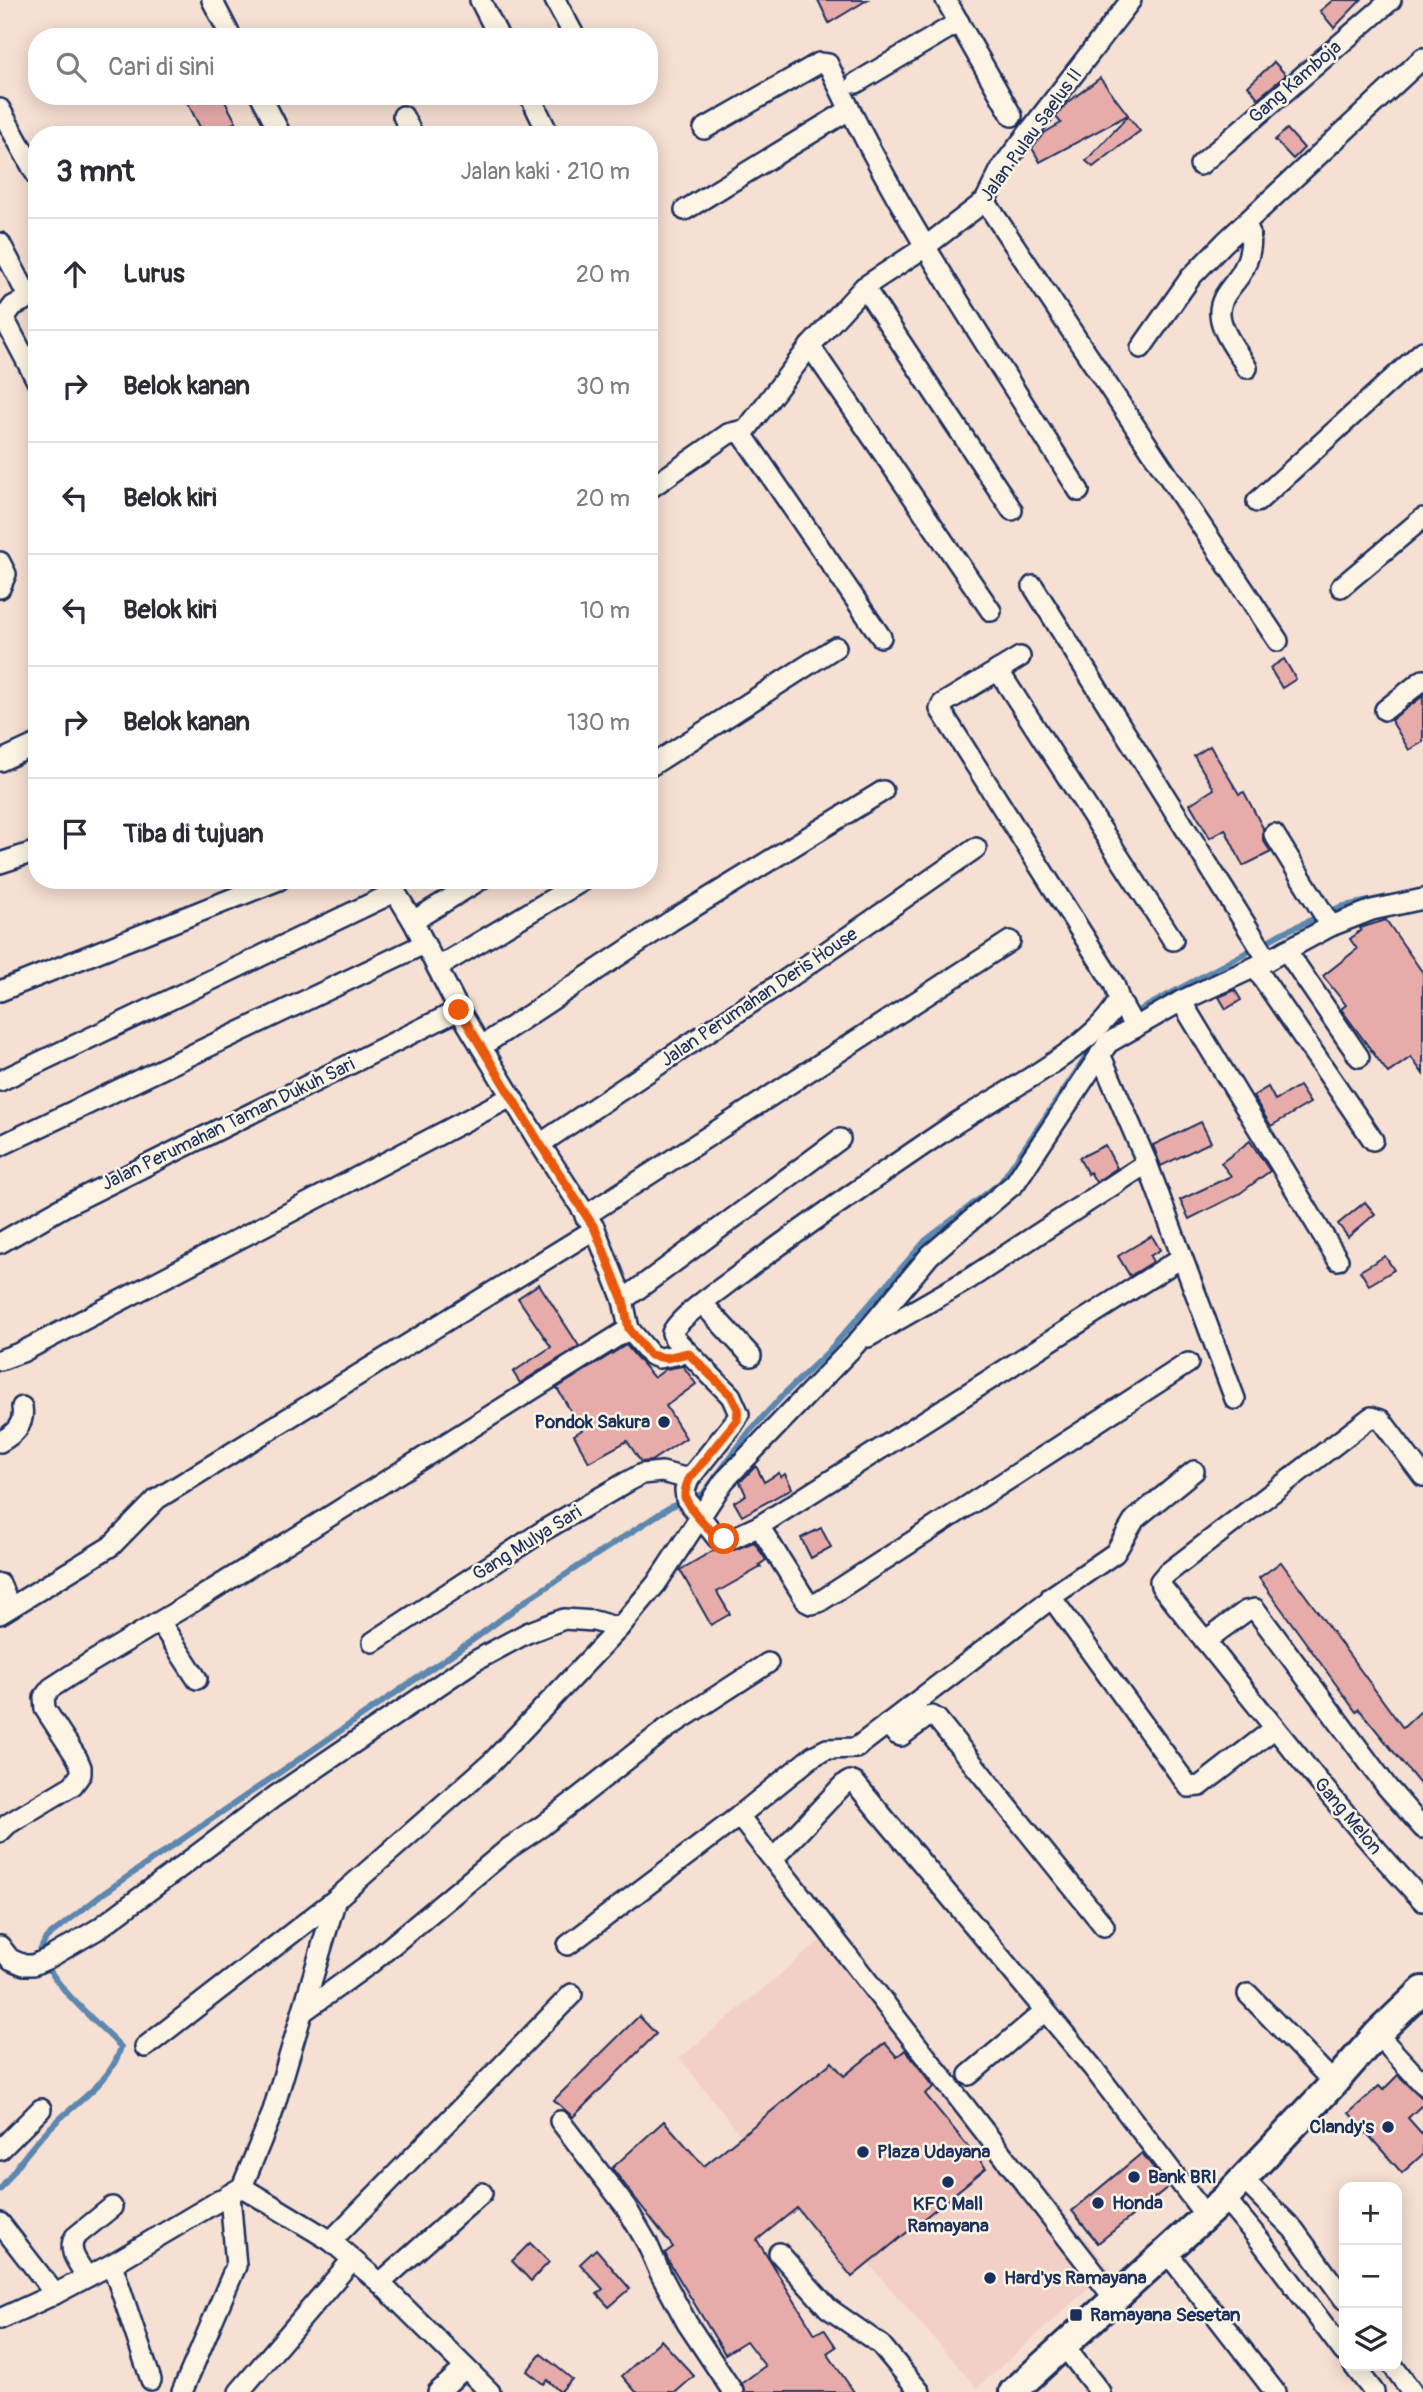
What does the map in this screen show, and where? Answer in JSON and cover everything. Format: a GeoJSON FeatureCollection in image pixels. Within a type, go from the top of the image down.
{"type":"FeatureCollection","features":[{"type":"Feature","properties":{"kind":"main road"},"geometry":{"type":"LineString","coordinates":[[1013,2392],[1243,2179],[1377,2034],[1423,1990]]}},
{"type":"Feature","properties":{"kind":"street"},"geometry":{"type":"LineString","coordinates":[[212,0],[226,28]]}},
{"type":"Feature","properties":{"kind":"street"},"geometry":{"type":"LineString","coordinates":[[480,0],[494,28]]}},
{"type":"Feature","properties":{"kind":"street"},"geometry":{"type":"LineString","coordinates":[[555,0],[570,28]]}},
{"type":"Feature","properties":{"kind":"street"},"geometry":{"type":"LineString","coordinates":[[946,0],[1012,116]]}},
{"type":"Feature","properties":{"kind":"street","name":"Jalan Pulau Saelus II"},"geometry":{"type":"LineString","coordinates":[[743,434],[810,346],[864,287],[925,247],[985,201],[1002,167],[1131,0]]}},
{"type":"Feature","properties":{"kind":"street","name":"Gang Kamboja"},"geometry":{"type":"LineString","coordinates":[[1200,165],[1391,0]]}},
{"type":"Feature","properties":{"kind":"street"},"geometry":{"type":"LineString","coordinates":[[856,83],[958,22]]}},
{"type":"Feature","properties":{"kind":"street"},"geometry":{"type":"LineString","coordinates":[[1141,348],[1191,277],[1423,58]]}},
{"type":"Feature","properties":{"kind":"street"},"geometry":{"type":"LineString","coordinates":[[704,129],[822,62],[828,64],[849,110],[925,247],[1079,491]]}},
{"type":"Feature","properties":{"kind":"street"},"geometry":{"type":"LineString","coordinates":[[266,105],[276,126]]}},
{"type":"Feature","properties":{"kind":"street"},"geometry":{"type":"LineString","coordinates":[[534,105],[545,126]]}},
{"type":"Feature","properties":{"kind":"street"},"geometry":{"type":"LineString","coordinates":[[0,109],[28,160]]}},
{"type":"Feature","properties":{"kind":"street"},"geometry":{"type":"LineString","coordinates":[[685,210],[849,110]]}},
{"type":"Feature","properties":{"kind":"street"},"geometry":{"type":"LineString","coordinates":[[403,117],[408,126]]}},
{"type":"Feature","properties":{"kind":"street"},"geometry":{"type":"LineString","coordinates":[[985,201],[1278,640]]}},
{"type":"Feature","properties":{"kind":"street"},"geometry":{"type":"LineString","coordinates":[[1245,224],[1252,240],[1244,267],[1224,296],[1220,311],[1223,327],[1247,368]]}},
{"type":"Feature","properties":{"kind":"street"},"geometry":{"type":"LineString","coordinates":[[0,243],[28,288]]}},
{"type":"Feature","properties":{"kind":"street"},"geometry":{"type":"LineString","coordinates":[[864,287],[1012,510]]}},
{"type":"Feature","properties":{"kind":"street"},"geometry":{"type":"LineString","coordinates":[[28,299],[10,309],[6,320],[28,363]]}},
{"type":"Feature","properties":{"kind":"street"},"geometry":{"type":"LineString","coordinates":[[810,346],[990,611]]}},
{"type":"Feature","properties":{"kind":"street"},"geometry":{"type":"LineString","coordinates":[[1257,502],[1423,351]]}},
{"type":"Feature","properties":{"kind":"street"},"geometry":{"type":"LineString","coordinates":[[658,483],[728,434],[738,430],[881,637]]}},
{"type":"Feature","properties":{"kind":"street"},"geometry":{"type":"LineString","coordinates":[[1341,587],[1423,518]]}},
{"type":"Feature","properties":{"kind":"street"},"geometry":{"type":"LineString","coordinates":[[0,562],[6,574],[0,587]]}},
{"type":"Feature","properties":{"kind":"street"},"geometry":{"type":"LineString","coordinates":[[1033,586],[1373,1140]]}},
{"type":"Feature","properties":{"kind":"street"},"geometry":{"type":"LineString","coordinates":[[658,761],[836,647]]}},
{"type":"Feature","properties":{"kind":"street"},"geometry":{"type":"LineString","coordinates":[[1020,657],[942,704],[940,709],[1114,984],[1135,1026]]}},
{"type":"Feature","properties":{"kind":"street"},"geometry":{"type":"LineString","coordinates":[[998,670],[1173,940]]}},
{"type":"Feature","properties":{"kind":"street"},"geometry":{"type":"LineString","coordinates":[[1385,710],[1423,680]]}},
{"type":"Feature","properties":{"kind":"street"},"geometry":{"type":"LineString","coordinates":[[0,761],[28,748]]}},
{"type":"Feature","properties":{"kind":"street"},"geometry":{"type":"LineString","coordinates":[[482,1046],[671,921],[883,791]]}},
{"type":"Feature","properties":{"kind":"street"},"geometry":{"type":"LineString","coordinates":[[1274,834],[1326,919]]}},
{"type":"Feature","properties":{"kind":"street","name":"Jalan Perumahan Deris House"},"geometry":{"type":"LineString","coordinates":[[540,1144],[796,973],[976,848]]}},
{"type":"Feature","properties":{"kind":"street"},"geometry":{"type":"LineString","coordinates":[[0,863],[28,853]]}},
{"type":"Feature","properties":{"kind":"street"},"geometry":{"type":"LineString","coordinates":[[0,990],[255,889]]}},
{"type":"Feature","properties":{"kind":"street"},"geometry":{"type":"LineString","coordinates":[[0,1081],[385,889]]}},
{"type":"Feature","properties":{"kind":"street"},"geometry":{"type":"LineString","coordinates":[[393,889],[413,921],[459,1010],[590,1223],[623,1300],[629,1329],[650,1355],[666,1358],[688,1353]]}},
{"type":"Feature","properties":{"kind":"street"},"geometry":{"type":"LineString","coordinates":[[413,921],[465,889]]}},
{"type":"Feature","properties":{"kind":"street"},"geometry":{"type":"LineString","coordinates":[[438,967],[569,889]]}},
{"type":"Feature","properties":{"kind":"street"},"geometry":{"type":"LineString","coordinates":[[145,2047],[336,1899],[492,1762],[619,1628],[656,1584],[694,1510],[855,1345],[930,1255],[1015,1183],[1108,1044],[1261,955],[1286,950],[1326,919],[1423,900]]}},
{"type":"Feature","properties":{"kind":"street"},"geometry":{"type":"LineString","coordinates":[[0,1584],[5,1610],[111,1546],[157,1499],[590,1223],[1010,941]]}},
{"type":"Feature","properties":{"kind":"street"},"geometry":{"type":"LineString","coordinates":[[0,1146],[424,944]]}},
{"type":"Feature","properties":{"kind":"street"},"geometry":{"type":"LineString","coordinates":[[1286,950],[1359,1057]]}},
{"type":"Feature","properties":{"kind":"street"},"geometry":{"type":"LineString","coordinates":[[1181,1001],[1338,1261]]}},
{"type":"Feature","properties":{"kind":"street"},"geometry":{"type":"LineString","coordinates":[[1121,1002],[1100,1026],[1072,1050],[820,1215],[702,1303],[675,1327],[672,1333],[688,1353],[731,1395],[739,1414],[689,1479],[685,1490],[694,1510],[712,1533],[724,1539],[733,1538],[759,1526],[1181,1258]]}},
{"type":"Feature","properties":{"kind":"street","name":"Jalan Perumahan Taman Dukuh Sari"},"geometry":{"type":"LineString","coordinates":[[0,1243],[65,1206],[459,1010]]}},
{"type":"Feature","properties":{"kind":"street"},"geometry":{"type":"LineString","coordinates":[[1100,1054],[1147,1163],[1236,1399]]}},
{"type":"Feature","properties":{"kind":"street"},"geometry":{"type":"LineString","coordinates":[[0,1360],[22,1352],[512,1097]]}},
{"type":"Feature","properties":{"kind":"street"},"geometry":{"type":"LineString","coordinates":[[623,1300],[840,1139]]}},
{"type":"Feature","properties":{"kind":"street"},"geometry":{"type":"LineString","coordinates":[[855,1345],[968,1279],[1147,1163]]}},
{"type":"Feature","properties":{"kind":"street"},"geometry":{"type":"LineString","coordinates":[[702,1303],[751,1356]]}},
{"type":"Feature","properties":{"kind":"street"},"geometry":{"type":"LineString","coordinates":[[3,1823],[73,1785],[81,1774],[77,1758],[45,1709],[44,1697],[51,1688],[629,1329]]}},
{"type":"Feature","properties":{"kind":"street"},"geometry":{"type":"LineString","coordinates":[[759,1526],[807,1602],[819,1602],[1188,1363]]}},
{"type":"Feature","properties":{"kind":"street"},"geometry":{"type":"LineString","coordinates":[[0,1443],[20,1426],[22,1407]]}},
{"type":"Feature","properties":{"kind":"street","name":"Gang Melon"},"geometry":{"type":"LineString","coordinates":[[1423,1476],[1381,1420],[1374,1417],[1368,1419],[1160,1581],[1161,1586],[1371,1845],[1423,1901]]}},
{"type":"Feature","properties":{"kind":"street"},"geometry":{"type":"LineString","coordinates":[[1194,1471],[1135,1519],[1115,1553],[1051,1597],[1189,1787],[1200,1786],[1275,1728]]}},
{"type":"Feature","properties":{"kind":"street","name":"Gang Mulya Sari"},"geometry":{"type":"LineString","coordinates":[[373,1642],[546,1529],[642,1474],[662,1472],[689,1479]]}},
{"type":"Feature","properties":{"kind":"street"},"geometry":{"type":"LineString","coordinates":[[568,1945],[739,1816],[813,1756],[827,1749],[856,1748],[1044,1604]]}},
{"type":"Feature","properties":{"kind":"street"},"geometry":{"type":"LineString","coordinates":[[1205,1641],[1247,1611],[1255,1609],[1387,1787],[1423,1828]]}},
{"type":"Feature","properties":{"kind":"street"},"geometry":{"type":"LineString","coordinates":[[5,1953],[24,1965],[47,1959],[98,1929],[274,1797],[473,1661],[527,1633],[564,1619],[594,1621],[619,1628]]}},
{"type":"Feature","properties":{"kind":"street"},"geometry":{"type":"LineString","coordinates":[[160,1622],[197,1679]]}},
{"type":"Feature","properties":{"kind":"street"},"geometry":{"type":"LineString","coordinates":[[304,2011],[372,1962],[509,1848],[542,1826],[666,1729],[768,1663]]}},
{"type":"Feature","properties":{"kind":"street"},"geometry":{"type":"LineString","coordinates":[[887,1724],[901,1737],[927,1717],[937,1719],[1104,1926]]}},
{"type":"Feature","properties":{"kind":"street"},"geometry":{"type":"LineString","coordinates":[[774,1859],[843,1785],[850,1781],[856,1783],[1124,2107],[1215,2206],[1262,2243],[1339,2345]]}},
{"type":"Feature","properties":{"kind":"street"},"geometry":{"type":"LineString","coordinates":[[739,1816],[919,2055],[1114,2298]]}},
{"type":"Feature","properties":{"kind":"street"},"geometry":{"type":"LineString","coordinates":[[182,2392],[236,2266],[236,2191],[272,2114],[336,1899]]}},
{"type":"Feature","properties":{"kind":"street"},"geometry":{"type":"LineString","coordinates":[[331,2241],[572,1994]]}},
{"type":"Feature","properties":{"kind":"street"},"geometry":{"type":"LineString","coordinates":[[1248,1994],[1334,2083]]}},
{"type":"Feature","properties":{"kind":"street"},"geometry":{"type":"LineString","coordinates":[[969,2075],[1045,2011]]}},
{"type":"Feature","properties":{"kind":"street"},"geometry":{"type":"LineString","coordinates":[[1377,2034],[1423,2084]]}},
{"type":"Feature","properties":{"kind":"street"},"geometry":{"type":"LineString","coordinates":[[0,2150],[41,2109]]}},
{"type":"Feature","properties":{"kind":"street"},"geometry":{"type":"LineString","coordinates":[[560,2121],[626,2207],[687,2323],[733,2392]]}},
{"type":"Feature","properties":{"kind":"street"},"geometry":{"type":"LineString","coordinates":[[1243,2179],[1294,2230],[1339,2292]]}},
{"type":"Feature","properties":{"kind":"street"},"geometry":{"type":"LineString","coordinates":[[236,2191],[331,2241],[380,2283],[490,2392]]}},
{"type":"Feature","properties":{"kind":"street"},"geometry":{"type":"LineString","coordinates":[[0,2319],[88,2277],[236,2191]]}},
{"type":"Feature","properties":{"kind":"street"},"geometry":{"type":"LineString","coordinates":[[380,2283],[482,2193]]}},
{"type":"Feature","properties":{"kind":"street"},"geometry":{"type":"LineString","coordinates":[[88,2277],[72,2252],[71,2243],[112,2207]]}},
{"type":"Feature","properties":{"kind":"street"},"geometry":{"type":"LineString","coordinates":[[0,2223],[55,2294]]}},
{"type":"Feature","properties":{"kind":"street"},"geometry":{"type":"LineString","coordinates":[[1166,2251],[1275,2392]]}},
{"type":"Feature","properties":{"kind":"street"},"geometry":{"type":"LineString","coordinates":[[779,2253],[828,2308],[881,2345],[920,2392]]}},
{"type":"Feature","properties":{"kind":"street"},"geometry":{"type":"LineString","coordinates":[[239,2392],[352,2260]]}},
{"type":"Feature","properties":{"kind":"street"},"geometry":{"type":"LineString","coordinates":[[111,2264],[151,2380]]}},
{"type":"Feature","properties":{"kind":"street"},"geometry":{"type":"LineString","coordinates":[[1065,2346],[1100,2392]]}},
{"type":"Feature","properties":{"kind":"street"},"geometry":{"type":"LineString","coordinates":[[438,2392],[465,2368]]}},
{"type":"Feature","properties":{"kind":"street"},"geometry":{"type":"LineString","coordinates":[[1358,2371],[1374,2392]]}},
{"type":"Feature","properties":{"kind":"street"},"geometry":{"type":"LineString","coordinates":[[1397,2371],[1412,2392]]}},
{"type":"Feature","properties":{"kind":"shaded area","name":"Plaza Udayana"},"geometry":{"type":"Polygon","coordinates":[[[825,1937],[846,1941],[1110,2269],[977,2388],[869,2264],[852,2277],[680,2058],[825,1937]]]}},
{"type":"Feature","properties":{"kind":"building"},"geometry":{"type":"Polygon","coordinates":[[[818,0],[867,0],[829,23],[818,0]]]}},
{"type":"Feature","properties":{"kind":"building"},"geometry":{"type":"Polygon","coordinates":[[[1333,0],[1361,0],[1334,28],[1320,11],[1333,0]]]}},
{"type":"Feature","properties":{"kind":"building"},"geometry":{"type":"Polygon","coordinates":[[[1274,62],[1286,75],[1258,98],[1248,86],[1274,62]]]}},
{"type":"Feature","properties":{"kind":"building"},"geometry":{"type":"Polygon","coordinates":[[[1100,78],[1128,115],[1040,162],[1032,148],[1044,133],[1061,123],[1056,117],[1067,103],[1100,78]]]}},
{"type":"Feature","properties":{"kind":"building"},"geometry":{"type":"Polygon","coordinates":[[[189,105],[227,105],[236,122],[228,126],[199,126],[189,105]]]}},
{"type":"Feature","properties":{"kind":"building"},"geometry":{"type":"Polygon","coordinates":[[[1128,116],[1140,131],[1093,167],[1086,161],[1128,116]]]}},
{"type":"Feature","properties":{"kind":"building"},"geometry":{"type":"Polygon","coordinates":[[[1287,129],[1304,148],[1293,159],[1275,140],[1287,129]]]}},
{"type":"Feature","properties":{"kind":"building"},"geometry":{"type":"Polygon","coordinates":[[[1284,659],[1296,679],[1282,688],[1270,668],[1284,659]]]}},
{"type":"Feature","properties":{"kind":"building"},"geometry":{"type":"Polygon","coordinates":[[[1423,696],[1423,742],[1409,750],[1391,720],[1423,696]]]}},
{"type":"Feature","properties":{"kind":"building"},"geometry":{"type":"Polygon","coordinates":[[[1210,746],[1239,794],[1244,792],[1263,828],[1263,840],[1271,852],[1243,866],[1225,829],[1210,838],[1190,804],[1214,789],[1194,756],[1210,746]]]}},
{"type":"Feature","properties":{"kind":"building"},"geometry":{"type":"Polygon","coordinates":[[[1386,920],[1423,973],[1423,1074],[1411,1057],[1388,1073],[1341,1009],[1346,1005],[1323,976],[1357,949],[1350,939],[1360,928],[1386,920]]]}},
{"type":"Feature","properties":{"kind":"building"},"geometry":{"type":"Polygon","coordinates":[[[1235,990],[1241,1000],[1226,1009],[1219,997],[1235,990]]]}},
{"type":"Feature","properties":{"kind":"building"},"geometry":{"type":"Polygon","coordinates":[[[1299,1086],[1310,1103],[1271,1126],[1253,1096],[1268,1087],[1275,1100],[1299,1086]]]}},
{"type":"Feature","properties":{"kind":"building"},"geometry":{"type":"Polygon","coordinates":[[[1201,1122],[1211,1142],[1161,1166],[1153,1145],[1201,1122]]]}},
{"type":"Feature","properties":{"kind":"building"},"geometry":{"type":"Polygon","coordinates":[[[1250,1141],[1270,1171],[1239,1194],[1189,1219],[1180,1200],[1231,1176],[1221,1163],[1250,1141]]]}},
{"type":"Feature","properties":{"kind":"building"},"geometry":{"type":"Polygon","coordinates":[[[1105,1145],[1117,1168],[1096,1182],[1079,1158],[1105,1145]]]}},
{"type":"Feature","properties":{"kind":"building"},"geometry":{"type":"Polygon","coordinates":[[[1365,1202],[1375,1214],[1348,1237],[1338,1224],[1365,1202]]]}},
{"type":"Feature","properties":{"kind":"building"},"geometry":{"type":"Polygon","coordinates":[[[1152,1236],[1160,1250],[1150,1256],[1153,1262],[1130,1276],[1118,1256],[1152,1236]]]}},
{"type":"Feature","properties":{"kind":"building"},"geometry":{"type":"Polygon","coordinates":[[[1385,1256],[1394,1270],[1369,1285],[1360,1271],[1385,1256]]]}},
{"type":"Feature","properties":{"kind":"building"},"geometry":{"type":"Polygon","coordinates":[[[539,1284],[579,1346],[520,1383],[513,1372],[551,1347],[518,1298],[539,1284]]]}},
{"type":"Feature","properties":{"kind":"building"},"geometry":{"type":"Polygon","coordinates":[[[626,1345],[654,1378],[666,1369],[683,1366],[696,1384],[666,1406],[686,1438],[651,1461],[641,1462],[627,1441],[589,1462],[574,1435],[582,1430],[557,1388],[626,1345]]]}},
{"type":"Feature","properties":{"kind":"building"},"geometry":{"type":"Polygon","coordinates":[[[756,1466],[764,1482],[779,1473],[781,1477],[785,1474],[792,1488],[742,1516],[734,1502],[746,1495],[740,1482],[756,1466]]]}},
{"type":"Feature","properties":{"kind":"building"},"geometry":{"type":"Polygon","coordinates":[[[821,1528],[831,1547],[811,1558],[801,1538],[821,1528]]]}},
{"type":"Feature","properties":{"kind":"building"},"geometry":{"type":"Polygon","coordinates":[[[754,1542],[766,1560],[759,1565],[761,1567],[717,1592],[730,1614],[711,1625],[680,1570],[714,1550],[734,1550],[754,1542]]]}},
{"type":"Feature","properties":{"kind":"building"},"geometry":{"type":"Polygon","coordinates":[[[1281,1562],[1403,1728],[1423,1709],[1423,1788],[1359,1709],[1356,1712],[1259,1578],[1281,1562]]]}},
{"type":"Feature","properties":{"kind":"building"},"geometry":{"type":"Polygon","coordinates":[[[639,2016],[656,2034],[573,2117],[554,2100],[639,2016]]]}},
{"type":"Feature","properties":{"kind":"building"},"geometry":{"type":"Polygon","coordinates":[[[885,2043],[897,2057],[905,2050],[910,2056],[934,2087],[925,2094],[986,2168],[852,2277],[797,2208],[757,2240],[815,2334],[824,2329],[836,2347],[827,2353],[854,2392],[745,2392],[742,2383],[765,2366],[746,2341],[725,2354],[669,2262],[665,2253],[673,2247],[612,2168],[664,2121],[704,2166],[832,2062],[844,2076],[885,2043]]]}},
{"type":"Feature","properties":{"kind":"building","name":"Clandy's"},"geometry":{"type":"Polygon","coordinates":[[[1398,2075],[1423,2099],[1423,2104],[1408,2118],[1423,2135],[1423,2154],[1402,2173],[1349,2113],[1379,2086],[1383,2090],[1398,2075]]]}},
{"type":"Feature","properties":{"kind":"building"},"geometry":{"type":"Polygon","coordinates":[[[1142,2153],[1168,2187],[1098,2243],[1072,2211],[1142,2153]]]}},
{"type":"Feature","properties":{"kind":"building"},"geometry":{"type":"Polygon","coordinates":[[[530,2243],[549,2262],[531,2281],[512,2261],[530,2243]]]}},
{"type":"Feature","properties":{"kind":"building"},"geometry":{"type":"Polygon","coordinates":[[[596,2249],[630,2289],[609,2307],[597,2294],[603,2289],[580,2264],[596,2249]]]}},
{"type":"Feature","properties":{"kind":"building"},"geometry":{"type":"Polygon","coordinates":[[[661,2340],[694,2376],[676,2392],[636,2392],[622,2376],[661,2340]]]}},
{"type":"Feature","properties":{"kind":"building"},"geometry":{"type":"Polygon","coordinates":[[[541,2354],[572,2379],[560,2392],[547,2380],[543,2384],[527,2371],[541,2354]]]}},
{"type":"Feature","properties":{"kind":"waterway"},"geometry":{"type":"LineString","coordinates":[[0,2190],[44,2134],[101,2082],[116,2060],[121,2047],[75,2002],[54,1977],[40,1951],[46,1938],[104,1893],[477,1637],[528,1599],[670,1507],[703,1494],[749,1432],[828,1352],[926,1240],[1001,1182],[1100,1037],[1133,1014],[1282,933],[1340,907],[1388,897]]}},
{"type":"Feature","properties":{"kind":"place","name":"Pondok Sakura"},"geometry":{"type":"Point","coordinates":[664,1422]}},
{"type":"Feature","properties":{"kind":"place","name":"Clandy's"},"geometry":{"type":"Point","coordinates":[1388,2127]}},
{"type":"Feature","properties":{"kind":"place","name":"Plaza Udayana"},"geometry":{"type":"Point","coordinates":[863,2152]}},
{"type":"Feature","properties":{"kind":"place","name":"Bank BRI"},"geometry":{"type":"Point","coordinates":[1134,2177]}},
{"type":"Feature","properties":{"kind":"place","name":"KFC Mall Ramayana"},"geometry":{"type":"Point","coordinates":[948,2182]}},
{"type":"Feature","properties":{"kind":"place","name":"Honda"},"geometry":{"type":"Point","coordinates":[1098,2203]}},
{"type":"Feature","properties":{"kind":"place","name":"Hard'ys Ramayana"},"geometry":{"type":"Point","coordinates":[990,2278]}},
{"type":"Feature","properties":{"kind":"place","name":"Ramayana Sesetan"},"geometry":{"type":"Point","coordinates":[1076,2315]}},
{"type":"Feature","properties":{"kind":"route"},"geometry":{"type":"LineString","coordinates":[[459,1010],[595,1229],[623,1300],[629,1329],[650,1355],[666,1358],[688,1353],[731,1395],[738,1409],[737,1420],[689,1479],[685,1490],[686,1499],[696,1514],[717,1538],[724,1539]]}}]}
